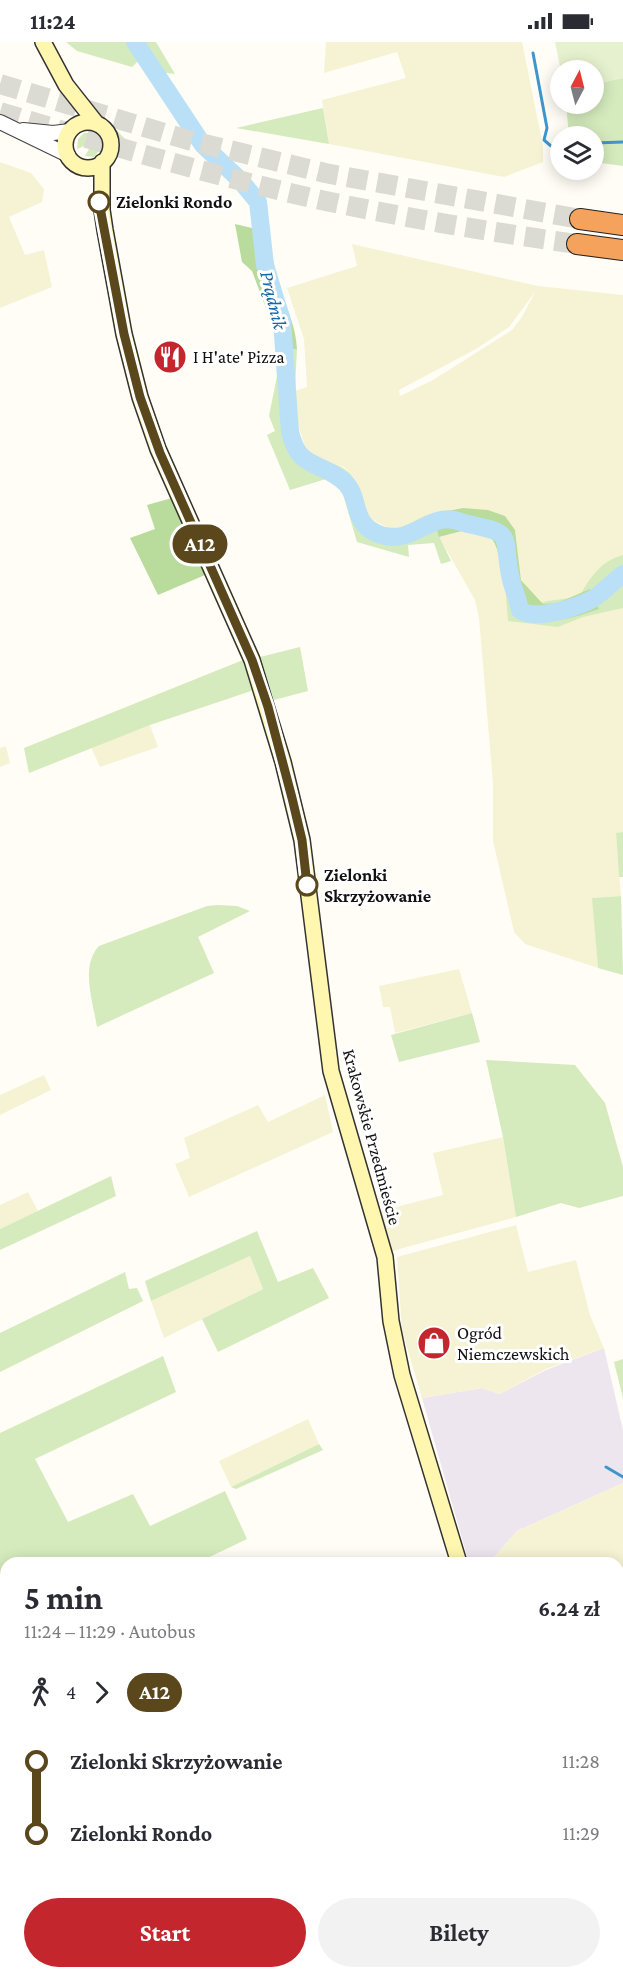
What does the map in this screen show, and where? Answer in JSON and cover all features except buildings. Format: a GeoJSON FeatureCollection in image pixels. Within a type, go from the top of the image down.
{"type":"FeatureCollection","features":[{"type":"Feature","properties":{"kind":"highway"},"geometry":{"type":"LineString","coordinates":[[580,219],[623,225]]}},
{"type":"Feature","properties":{"kind":"highway"},"geometry":{"type":"LineString","coordinates":[[577,244],[623,250]]}},
{"type":"Feature","properties":{"kind":"main road"},"geometry":{"type":"LineString","coordinates":[[43,42],[66,85],[96,123],[105,130],[111,141],[110,153],[102,162],[92,167],[82,166],[68,155],[66,143],[74,118],[66,85]]}},
{"type":"Feature","properties":{"kind":"main road"},"geometry":{"type":"LineString","coordinates":[[72,130],[86,122],[96,123]]}},
{"type":"Feature","properties":{"kind":"main road","name":"Krakowskie Przedmieście"},"geometry":{"type":"LineString","coordinates":[[102,162],[102,210]]}},
{"type":"Feature","properties":{"kind":"main road","name":"Krakowskie Przedmieście"},"geometry":{"type":"LineString","coordinates":[[82,166],[89,174],[102,210],[124,334],[140,397],[160,453],[252,660],[277,740],[302,840],[330,1071],[385,1257],[391,1321],[402,1375],[457,1557]]}},
{"type":"Feature","properties":{"kind":"street"},"geometry":{"type":"LineString","coordinates":[[6,126],[53,133],[72,130]]}},
{"type":"Feature","properties":{"kind":"street"},"geometry":{"type":"LineString","coordinates":[[6,126],[68,155]]}},
{"type":"Feature","properties":{"kind":"shaded area"},"geometry":{"type":"Polygon","coordinates":[[[326,42],[522,42],[543,146],[543,162],[504,177],[329,144],[322,100],[406,78],[397,52],[324,73],[326,42]]]}},
{"type":"Feature","properties":{"kind":"shaded area"},"geometry":{"type":"Polygon","coordinates":[[[0,162],[31,173],[44,189],[42,202],[9,217],[25,255],[44,250],[52,287],[0,308],[0,162]]]}},
{"type":"Feature","properties":{"kind":"shaded area"},"geometry":{"type":"Polygon","coordinates":[[[352,244],[538,286],[623,295],[623,560],[590,589],[557,603],[543,604],[521,580],[515,530],[433,514],[410,525],[390,529],[371,519],[364,511],[361,492],[355,479],[344,467],[314,458],[305,446],[296,419],[295,391],[307,387],[304,339],[287,288],[357,266],[352,244]],[[535,292],[509,327],[476,349],[399,390],[400,396],[433,380],[512,330],[522,317],[535,292]]]}},
{"type":"Feature","properties":{"kind":"shaded area"},"geometry":{"type":"Polygon","coordinates":[[[462,531],[486,532],[496,541],[503,578],[515,611],[623,599],[623,832],[616,834],[621,896],[593,898],[598,968],[525,944],[514,932],[493,841],[493,783],[479,618],[475,600],[439,537],[462,531]]]}},
{"type":"Feature","properties":{"kind":"shaded area"},"geometry":{"type":"Polygon","coordinates":[[[150,725],[158,747],[100,767],[91,747],[150,725]]]}},
{"type":"Feature","properties":{"kind":"shaded area"},"geometry":{"type":"Polygon","coordinates":[[[6,746],[10,763],[0,767],[0,748],[6,746]]]}},
{"type":"Feature","properties":{"kind":"shaded area"},"geometry":{"type":"Polygon","coordinates":[[[459,969],[472,1013],[395,1033],[390,1007],[383,1007],[379,986],[459,969]]]}},
{"type":"Feature","properties":{"kind":"shaded area"},"geometry":{"type":"Polygon","coordinates":[[[44,1075],[51,1090],[0,1115],[0,1095],[44,1075]]]}},
{"type":"Feature","properties":{"kind":"shaded area"},"geometry":{"type":"Polygon","coordinates":[[[325,1095],[333,1132],[189,1197],[175,1164],[190,1158],[184,1138],[258,1105],[268,1122],[325,1095]]]}},
{"type":"Feature","properties":{"kind":"shaded area"},"geometry":{"type":"Polygon","coordinates":[[[503,1137],[516,1217],[392,1251],[380,1211],[443,1195],[433,1153],[503,1137]]]}},
{"type":"Feature","properties":{"kind":"shaded area"},"geometry":{"type":"Polygon","coordinates":[[[28,1192],[38,1211],[0,1229],[0,1205],[28,1192]]]}},
{"type":"Feature","properties":{"kind":"shaded area"},"geometry":{"type":"Polygon","coordinates":[[[516,1225],[528,1272],[576,1260],[590,1315],[604,1348],[546,1369],[499,1394],[482,1388],[422,1398],[402,1330],[397,1257],[516,1225]]]}},
{"type":"Feature","properties":{"kind":"shaded area"},"geometry":{"type":"Polygon","coordinates":[[[250,1256],[263,1289],[164,1338],[151,1301],[250,1256]]]}},
{"type":"Feature","properties":{"kind":"shaded area"},"geometry":{"type":"Polygon","coordinates":[[[604,1348],[623,1430],[623,1483],[517,1531],[494,1557],[467,1557],[422,1398],[482,1388],[499,1394],[546,1370],[604,1348]]]}},
{"type":"Feature","properties":{"kind":"shaded area"},"geometry":{"type":"Polygon","coordinates":[[[308,1419],[319,1444],[231,1487],[219,1461],[308,1419]]]}},
{"type":"Feature","properties":{"kind":"shaded area"},"geometry":{"type":"Polygon","coordinates":[[[623,1483],[623,1557],[494,1557],[517,1531],[623,1483]]]}},
{"type":"Feature","properties":{"kind":"green space"},"geometry":{"type":"Polygon","coordinates":[[[66,42],[129,42],[138,61],[132,67],[77,51],[66,42]]]}},
{"type":"Feature","properties":{"kind":"green space"},"geometry":{"type":"Polygon","coordinates":[[[140,42],[156,42],[175,74],[159,72],[140,42]]]}},
{"type":"Feature","properties":{"kind":"green space"},"geometry":{"type":"Polygon","coordinates":[[[555,42],[623,42],[623,78],[604,82],[604,60],[559,60],[555,42]]]}},
{"type":"Feature","properties":{"kind":"green space"},"geometry":{"type":"Polygon","coordinates":[[[623,78],[623,166],[604,163],[604,126],[568,126],[567,114],[604,114],[604,82],[623,78]]]}},
{"type":"Feature","properties":{"kind":"green space"},"geometry":{"type":"Polygon","coordinates":[[[323,108],[329,144],[236,128],[323,108]]]}},
{"type":"Feature","properties":{"kind":"green space"},"geometry":{"type":"Polygon","coordinates":[[[92,109],[99,112],[126,140],[125,144],[98,119],[92,109]]]}},
{"type":"Feature","properties":{"kind":"green space"},"geometry":{"type":"Polygon","coordinates":[[[84,133],[92,133],[101,140],[101,148],[94,157],[85,156],[89,149],[86,145],[77,149],[78,139],[84,133]]]}},
{"type":"Feature","properties":{"kind":"green space"},"geometry":{"type":"Polygon","coordinates":[[[235,224],[269,232],[275,271],[294,328],[297,349],[282,351],[252,271],[242,262],[235,224]]]}},
{"type":"Feature","properties":{"kind":"green space"},"geometry":{"type":"Polygon","coordinates":[[[297,349],[296,408],[298,425],[307,451],[316,458],[337,465],[351,475],[359,487],[365,509],[373,521],[389,529],[401,528],[432,514],[482,515],[490,516],[501,522],[509,531],[514,542],[522,609],[547,601],[579,597],[602,566],[623,555],[623,608],[583,617],[558,627],[508,621],[502,546],[496,534],[468,527],[439,536],[451,561],[441,564],[434,543],[408,545],[409,557],[357,542],[342,491],[326,479],[290,490],[267,435],[275,431],[269,416],[282,351],[297,349]]]}},
{"type":"Feature","properties":{"kind":"green space"},"geometry":{"type":"Polygon","coordinates":[[[172,498],[205,575],[158,595],[130,538],[155,529],[147,505],[172,498]]]}},
{"type":"Feature","properties":{"kind":"green space"},"geometry":{"type":"Polygon","coordinates":[[[463,508],[488,510],[505,516],[515,530],[521,580],[543,604],[557,603],[590,589],[599,609],[556,621],[532,621],[522,617],[515,610],[509,598],[496,546],[486,532],[462,531],[439,537],[433,514],[463,508]]]}},
{"type":"Feature","properties":{"kind":"green space"},"geometry":{"type":"Polygon","coordinates":[[[300,647],[308,691],[274,700],[260,657],[300,647]]]}},
{"type":"Feature","properties":{"kind":"green space"},"geometry":{"type":"Polygon","coordinates":[[[243,660],[254,690],[150,725],[29,773],[24,748],[243,660]]]}},
{"type":"Feature","properties":{"kind":"green space"},"geometry":{"type":"Polygon","coordinates":[[[623,832],[623,877],[619,877],[616,833],[623,832]]]}},
{"type":"Feature","properties":{"kind":"green space"},"geometry":{"type":"Polygon","coordinates":[[[621,896],[623,975],[598,968],[592,898],[621,896]]]}},
{"type":"Feature","properties":{"kind":"green space"},"geometry":{"type":"Polygon","coordinates":[[[207,906],[237,906],[250,911],[198,937],[214,973],[97,1027],[89,974],[93,954],[99,946],[207,906]]]}},
{"type":"Feature","properties":{"kind":"green space"},"geometry":{"type":"Polygon","coordinates":[[[472,1013],[480,1042],[399,1062],[391,1035],[472,1013]]]}},
{"type":"Feature","properties":{"kind":"green space"},"geometry":{"type":"Polygon","coordinates":[[[486,1060],[575,1065],[605,1103],[623,1167],[623,1196],[579,1208],[561,1203],[516,1217],[503,1137],[486,1060]]]}},
{"type":"Feature","properties":{"kind":"green space"},"geometry":{"type":"Polygon","coordinates":[[[111,1176],[116,1196],[0,1250],[0,1229],[111,1176]]]}},
{"type":"Feature","properties":{"kind":"green space"},"geometry":{"type":"Polygon","coordinates":[[[257,1231],[278,1282],[313,1268],[329,1298],[218,1352],[202,1319],[263,1289],[250,1256],[151,1301],[145,1281],[257,1231]]]}},
{"type":"Feature","properties":{"kind":"green space"},"geometry":{"type":"Polygon","coordinates":[[[125,1272],[129,1289],[137,1288],[143,1301],[0,1372],[0,1333],[125,1272]]]}},
{"type":"Feature","properties":{"kind":"green space"},"geometry":{"type":"Polygon","coordinates":[[[163,1356],[176,1392],[35,1459],[68,1522],[133,1494],[150,1526],[225,1491],[247,1539],[210,1557],[0,1557],[0,1433],[163,1356]]]}},
{"type":"Feature","properties":{"kind":"green space"},"geometry":{"type":"Polygon","coordinates":[[[623,1359],[623,1398],[614,1362],[623,1359]]]}},
{"type":"Feature","properties":{"kind":"green space"},"geometry":{"type":"Polygon","coordinates":[[[319,1444],[323,1450],[236,1489],[231,1487],[319,1444]]]}},
{"type":"Feature","properties":{"kind":"waterway","name":"Prądnik"},"geometry":{"type":"LineString","coordinates":[[135,42],[203,145],[240,180],[258,202],[265,265],[282,321],[290,432],[298,452],[304,458],[332,473],[348,486],[364,524],[370,530],[389,537],[410,533],[446,519],[500,533],[506,543],[511,579],[520,610],[527,613],[544,614],[582,604],[598,595],[623,574]]}},
{"type":"Feature","properties":{"kind":"waterway"},"geometry":{"type":"LineString","coordinates":[[533,53],[547,128],[544,140],[550,145]]}},
{"type":"Feature","properties":{"kind":"waterway"},"geometry":{"type":"LineString","coordinates":[[604,143],[623,142]]}},
{"type":"Feature","properties":{"kind":"waterway"},"geometry":{"type":"LineString","coordinates":[[606,1467],[623,1477]]}},
{"type":"Feature","properties":{"kind":"tunnel"},"geometry":{"type":"LineString","coordinates":[[0,84],[188,140],[325,173],[580,219]]}},
{"type":"Feature","properties":{"kind":"tunnel"},"geometry":{"type":"LineString","coordinates":[[0,112],[120,148],[281,191],[385,213],[577,244]]}},
{"type":"Feature","properties":{"kind":"bus line","name":"A12"},"geometry":{"type":"LineString","coordinates":[[99,202],[124,334],[140,397],[160,453],[252,660],[268,707],[292,798],[302,840],[307,885]]}},
{"type":"Feature","properties":{"kind":"place","name":"Zielonki Rondo"},"geometry":{"type":"Point","coordinates":[99,202]}},
{"type":"Feature","properties":{"kind":"place","name":"I H'ate' Pizza"},"geometry":{"type":"Point","coordinates":[170,357]}},
{"type":"Feature","properties":{"kind":"place","name":"Zielonki Skrzyżowanie"},"geometry":{"type":"Point","coordinates":[307,885]}},
{"type":"Feature","properties":{"kind":"place","name":"Ogród Niemczewskich"},"geometry":{"type":"Point","coordinates":[434,1343]}}]}
